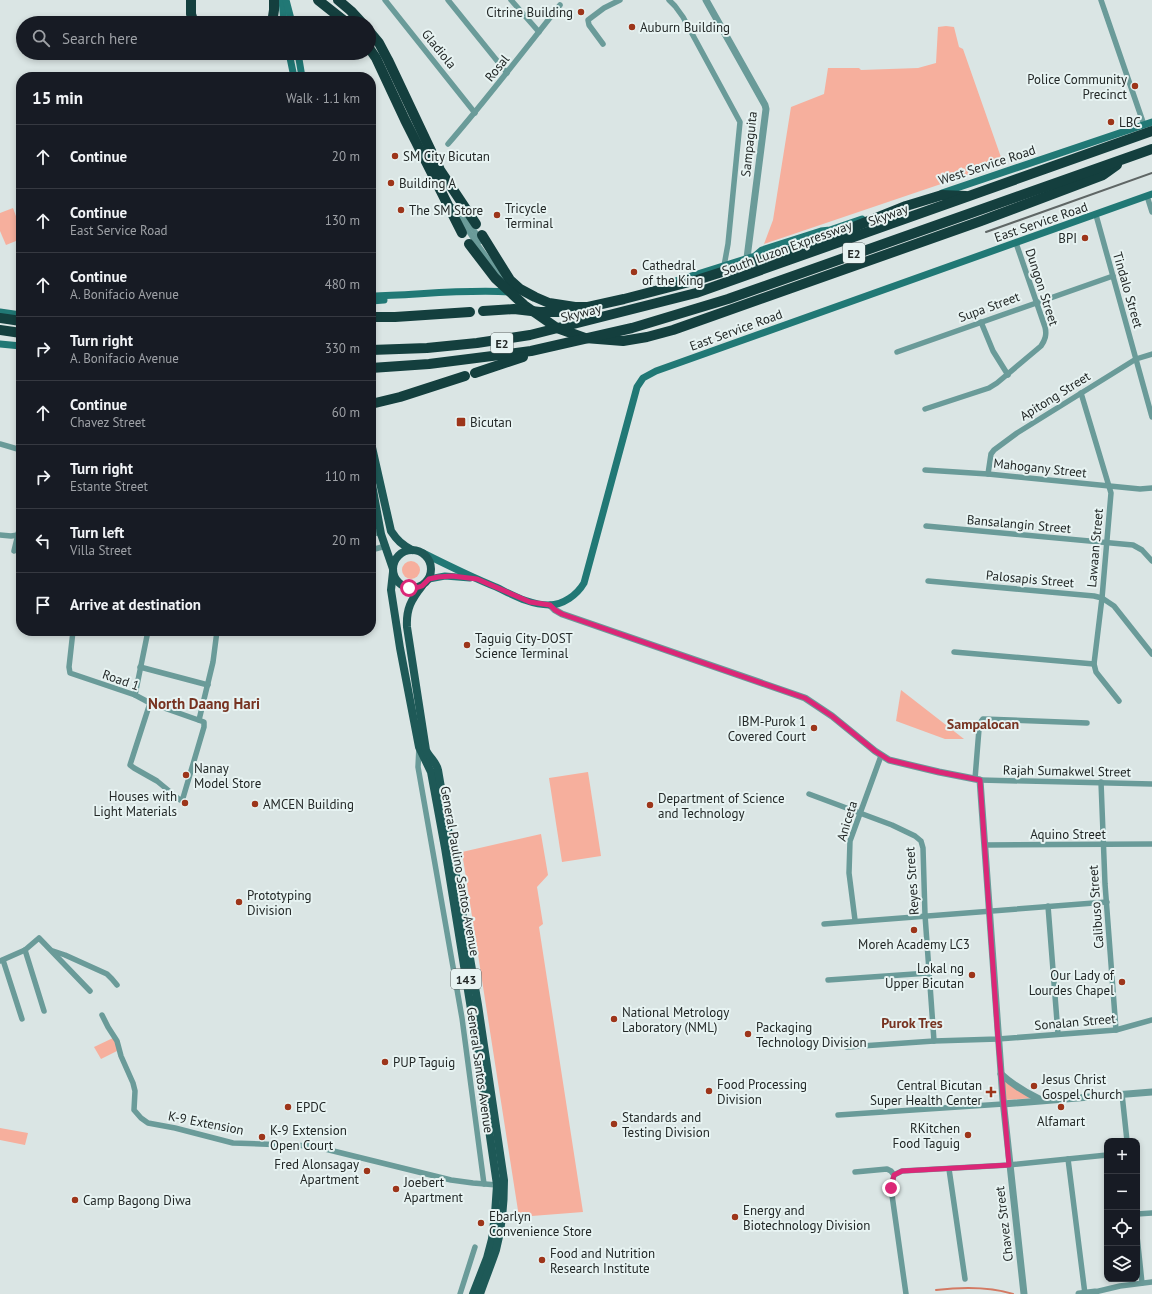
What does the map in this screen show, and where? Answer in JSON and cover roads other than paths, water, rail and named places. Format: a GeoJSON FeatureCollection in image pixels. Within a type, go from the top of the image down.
{"type":"FeatureCollection","features":[{"type":"Feature","properties":{"kind":"highway"},"geometry":{"type":"LineString","coordinates":[[191,0],[192,16]]}},
{"type":"Feature","properties":{"kind":"highway"},"geometry":{"type":"LineString","coordinates":[[273,16],[274,0]]}},
{"type":"Feature","properties":{"kind":"highway"},"geometry":{"type":"LineString","coordinates":[[318,0],[338,16]]}},
{"type":"Feature","properties":{"kind":"highway"},"geometry":{"type":"LineString","coordinates":[[338,0],[355,16]]}},
{"type":"Feature","properties":{"kind":"highway"},"geometry":{"type":"LineString","coordinates":[[376,39],[388,60],[440,170],[476,224]]}},
{"type":"Feature","properties":{"kind":"highway"},"geometry":{"type":"LineString","coordinates":[[376,58],[405,120],[462,233]]}},
{"type":"Feature","properties":{"kind":"highway","name":"South Luzon Expressway"},"geometry":{"type":"LineString","coordinates":[[376,350],[456,345],[530,335],[696,293],[723,285],[1148,128]]}},
{"type":"Feature","properties":{"kind":"highway","name":"Skyway"},"geometry":{"type":"LineString","coordinates":[[376,354],[454,349],[530,339],[630,314],[725,287],[1152,135]]}},
{"type":"Feature","properties":{"kind":"highway","name":"Skyway"},"geometry":{"type":"LineString","coordinates":[[376,362],[479,354],[559,342],[631,326],[700,305],[910,230],[1139,150],[1152,147]]}},
{"type":"Feature","properties":{"kind":"highway","name":"E2"},"geometry":{"type":"LineString","coordinates":[[376,368],[429,364],[531,351],[632,328],[701,308],[1152,147]]}},
{"type":"Feature","properties":{"kind":"highway"},"geometry":{"type":"LineString","coordinates":[[469,244],[495,278],[524,305],[557,328],[585,338],[623,341],[648,337],[673,330],[980,222],[1103,175],[1139,150]]}},
{"type":"Feature","properties":{"kind":"highway"},"geometry":{"type":"LineString","coordinates":[[482,235],[510,280],[520,289],[549,303],[575,308],[588,307],[624,299],[698,280],[818,241],[906,206],[942,195],[978,197]]}},
{"type":"Feature","properties":{"kind":"highway"},"geometry":{"type":"LineString","coordinates":[[483,311],[514,309],[540,312],[629,311]]}},
{"type":"Feature","properties":{"kind":"highway"},"geometry":{"type":"LineString","coordinates":[[376,317],[470,312]]}},
{"type":"Feature","properties":{"kind":"highway"},"geometry":{"type":"LineString","coordinates":[[0,318],[16,320]]}},
{"type":"Feature","properties":{"kind":"highway"},"geometry":{"type":"LineString","coordinates":[[0,323],[16,325]]}},
{"type":"Feature","properties":{"kind":"highway"},"geometry":{"type":"LineString","coordinates":[[0,330],[16,332]]}},
{"type":"Feature","properties":{"kind":"highway"},"geometry":{"type":"LineString","coordinates":[[0,334],[16,336]]}},
{"type":"Feature","properties":{"kind":"highway"},"geometry":{"type":"LineString","coordinates":[[475,373],[553,347]]}},
{"type":"Feature","properties":{"kind":"highway"},"geometry":{"type":"LineString","coordinates":[[376,403],[400,397],[465,376]]}},
{"type":"Feature","properties":{"kind":"main road"},"geometry":{"type":"LineString","coordinates":[[282,0],[283,16]]}},
{"type":"Feature","properties":{"kind":"main road"},"geometry":{"type":"LineString","coordinates":[[286,0],[290,16]]}},
{"type":"Feature","properties":{"kind":"main road"},"geometry":{"type":"LineString","coordinates":[[290,60],[293,72]]}},
{"type":"Feature","properties":{"kind":"main road"},"geometry":{"type":"LineString","coordinates":[[299,60],[301,72]]}},
{"type":"Feature","properties":{"kind":"main road","name":"West Service Road"},"geometry":{"type":"LineString","coordinates":[[376,296],[459,292],[518,293],[571,304],[593,302],[724,266],[755,256],[762,250],[821,231],[830,230],[1010,171],[1148,128],[1152,122]]}},
{"type":"Feature","properties":{"kind":"main road","name":"East Service Road"},"geometry":{"type":"LineString","coordinates":[[423,554],[530,602],[550,605],[564,601],[574,595],[584,584],[637,387],[643,378],[656,371],[1150,195]]}},
{"type":"Feature","properties":{"kind":"main road","name":"West Service Road"},"geometry":{"type":"LineString","coordinates":[[376,301],[394,300],[420,295]]}},
{"type":"Feature","properties":{"kind":"main road"},"geometry":{"type":"LineString","coordinates":[[0,312],[16,314]]}},
{"type":"Feature","properties":{"kind":"main road"},"geometry":{"type":"LineString","coordinates":[[0,344],[16,346]]}},
{"type":"Feature","properties":{"kind":"main road"},"geometry":{"type":"LineString","coordinates":[[376,465],[391,531],[402,545],[423,554],[429,559],[431,564],[429,579]]}},
{"type":"Feature","properties":{"kind":"main road","name":"General Paulino Santos Avenue"},"geometry":{"type":"LineString","coordinates":[[376,506],[381,534],[393,571],[390,590],[419,747],[431,772],[471,1006],[497,1185],[495,1214],[490,1244],[473,1294]]}},
{"type":"Feature","properties":{"kind":"main road","name":"143"},"geometry":{"type":"LineString","coordinates":[[412,550],[400,554],[396,558],[393,571],[398,583],[409,588],[416,588],[422,586],[429,579]]}},
{"type":"Feature","properties":{"kind":"main road","name":"East Service Road"},"geometry":{"type":"LineString","coordinates":[[429,579],[452,576],[477,579]]}},
{"type":"Feature","properties":{"kind":"main road","name":"General Paulino Santos Avenue"},"geometry":{"type":"LineString","coordinates":[[422,586],[412,598],[409,607],[406,617],[408,632],[426,750],[437,766],[438,770],[478,1005],[504,1180],[504,1198],[499,1238],[496,1251],[480,1294]]}},
{"type":"Feature","properties":{"kind":"street"},"geometry":{"type":"LineString","coordinates":[[324,0],[344,16]]}},
{"type":"Feature","properties":{"kind":"street"},"geometry":{"type":"LineString","coordinates":[[334,0],[353,16]]}},
{"type":"Feature","properties":{"kind":"street","name":"Gladiola"},"geometry":{"type":"LineString","coordinates":[[385,0],[475,113]]}},
{"type":"Feature","properties":{"kind":"street"},"geometry":{"type":"LineString","coordinates":[[448,0],[507,73]]}},
{"type":"Feature","properties":{"kind":"street"},"geometry":{"type":"LineString","coordinates":[[511,0],[539,32]]}},
{"type":"Feature","properties":{"kind":"street"},"geometry":{"type":"LineString","coordinates":[[603,44],[589,25],[588,20],[604,8],[620,0]]}},
{"type":"Feature","properties":{"kind":"street"},"geometry":{"type":"LineString","coordinates":[[669,0],[683,17],[740,122],[724,266]]}},
{"type":"Feature","properties":{"kind":"street","name":"Sampaguita"},"geometry":{"type":"LineString","coordinates":[[706,0],[766,105],[747,258]]}},
{"type":"Feature","properties":{"kind":"street"},"geometry":{"type":"LineString","coordinates":[[1101,0],[1148,128]]}},
{"type":"Feature","properties":{"kind":"street","name":"Rosal"},"geometry":{"type":"LineString","coordinates":[[448,144],[475,113],[560,5]]}},
{"type":"Feature","properties":{"kind":"street"},"geometry":{"type":"LineString","coordinates":[[376,45],[380,50],[430,162],[490,257],[518,293]]}},
{"type":"Feature","properties":{"kind":"street"},"geometry":{"type":"LineString","coordinates":[[376,54],[392,78]]}},
{"type":"Feature","properties":{"kind":"street"},"geometry":{"type":"LineString","coordinates":[[1150,195],[1152,212]]}},
{"type":"Feature","properties":{"kind":"street","name":"Tindalo Street"},"geometry":{"type":"LineString","coordinates":[[1096,215],[1152,416]]}},
{"type":"Feature","properties":{"kind":"street","name":"Dungon Street"},"geometry":{"type":"LineString","coordinates":[[925,409],[997,384],[1041,346],[1045,340],[1047,333],[1045,326],[1016,243]]}},
{"type":"Feature","properties":{"kind":"street","name":"Supa Street"},"geometry":{"type":"LineString","coordinates":[[897,352],[1113,276]]}},
{"type":"Feature","properties":{"kind":"street"},"geometry":{"type":"LineString","coordinates":[[981,322],[993,351],[1008,375]]}},
{"type":"Feature","properties":{"kind":"street","name":"Apitong Street"},"geometry":{"type":"LineString","coordinates":[[988,474],[991,454],[994,450],[1017,433],[1136,359],[1152,354]]}},
{"type":"Feature","properties":{"kind":"street","name":"Lawaan Street"},"geometry":{"type":"LineString","coordinates":[[1081,393],[1111,493],[1102,598],[1094,664]]}},
{"type":"Feature","properties":{"kind":"street"},"geometry":{"type":"LineString","coordinates":[[0,444],[16,449]]}},
{"type":"Feature","properties":{"kind":"street","name":"Mahogany Street"},"geometry":{"type":"LineString","coordinates":[[925,470],[988,474],[1140,489],[1152,488]]}},
{"type":"Feature","properties":{"kind":"street","name":"Bansalangin Street"},"geometry":{"type":"LineString","coordinates":[[926,526],[1133,545],[1142,550],[1152,562]]}},
{"type":"Feature","properties":{"kind":"street"},"geometry":{"type":"LineString","coordinates":[[376,533],[381,534]]}},
{"type":"Feature","properties":{"kind":"street"},"geometry":{"type":"LineString","coordinates":[[0,535],[16,535]]}},
{"type":"Feature","properties":{"kind":"street"},"geometry":{"type":"LineString","coordinates":[[14,551],[16,543]]}},
{"type":"Feature","properties":{"kind":"street"},"geometry":{"type":"LineString","coordinates":[[376,549],[386,546]]}},
{"type":"Feature","properties":{"kind":"street","name":"Palosapis Street"},"geometry":{"type":"LineString","coordinates":[[928,581],[1094,596],[1102,598],[1114,606],[1152,654]]}},
{"type":"Feature","properties":{"kind":"street"},"geometry":{"type":"LineString","coordinates":[[550,605],[562,614],[805,698],[832,716],[881,756],[896,762],[916,767],[978,779],[979,729],[980,723],[983,719],[1087,723]]}},
{"type":"Feature","properties":{"kind":"street","name":"Road 1"},"geometry":{"type":"LineString","coordinates":[[72,636],[68,667],[70,673],[135,695],[150,703],[202,721]]}},
{"type":"Feature","properties":{"kind":"street"},"geometry":{"type":"LineString","coordinates":[[135,695],[147,636]]}},
{"type":"Feature","properties":{"kind":"street"},"geometry":{"type":"LineString","coordinates":[[150,703],[130,765],[157,781],[180,800],[183,798],[204,727],[202,721],[208,685],[214,662],[217,636]]}},
{"type":"Feature","properties":{"kind":"street"},"geometry":{"type":"LineString","coordinates":[[954,652],[1094,664],[1096,672],[1119,701]]}},
{"type":"Feature","properties":{"kind":"street"},"geometry":{"type":"LineString","coordinates":[[140,667],[208,685]]}},
{"type":"Feature","properties":{"kind":"street","name":"General Santos Avenue"},"geometry":{"type":"LineString","coordinates":[[419,747],[418,767],[462,1018],[484,1184]]}},
{"type":"Feature","properties":{"kind":"street","name":"Aniceta"},"geometry":{"type":"LineString","coordinates":[[855,920],[849,873],[849,850],[852,834],[881,756]]}},
{"type":"Feature","properties":{"kind":"street","name":"Rajah Sumakwel Street"},"geometry":{"type":"LineString","coordinates":[[978,779],[1152,784]]}},
{"type":"Feature","properties":{"kind":"street","name":"Chavez Street"},"geometry":{"type":"LineString","coordinates":[[978,779],[985,845],[1003,1104],[1024,1294]]}},
{"type":"Feature","properties":{"kind":"street","name":"Calibuso Street"},"geometry":{"type":"LineString","coordinates":[[1101,782],[1106,902],[1116,1030]]}},
{"type":"Feature","properties":{"kind":"street","name":"Reyes Street"},"geometry":{"type":"LineString","coordinates":[[809,794],[892,825],[915,836],[920,841],[923,848],[934,1041]]}},
{"type":"Feature","properties":{"kind":"street","name":"Aquino Street"},"geometry":{"type":"LineString","coordinates":[[985,845],[1152,844]]}},
{"type":"Feature","properties":{"kind":"street"},"geometry":{"type":"LineString","coordinates":[[824,924],[855,920],[1106,902]]}},
{"type":"Feature","properties":{"kind":"street"},"geometry":{"type":"LineString","coordinates":[[1048,906],[1058,1034]]}},
{"type":"Feature","properties":{"kind":"street"},"geometry":{"type":"LineString","coordinates":[[22,1019],[2,960],[25,950],[39,938],[90,991]]}},
{"type":"Feature","properties":{"kind":"street"},"geometry":{"type":"LineString","coordinates":[[25,950],[44,1011]]}},
{"type":"Feature","properties":{"kind":"street"},"geometry":{"type":"LineString","coordinates":[[51,951],[65,955],[107,974],[117,985]]}},
{"type":"Feature","properties":{"kind":"street"},"geometry":{"type":"LineString","coordinates":[[828,980],[929,973]]}},
{"type":"Feature","properties":{"kind":"street","name":"K-9 Extension"},"geometry":{"type":"LineString","coordinates":[[102,1015],[117,1041],[121,1056],[132,1079],[135,1090],[135,1112],[148,1123],[233,1142],[313,1146],[450,1180],[497,1185]]}},
{"type":"Feature","properties":{"kind":"street","name":"Sonalan Street"},"geometry":{"type":"LineString","coordinates":[[847,1047],[934,1041],[998,1039],[1116,1030],[1152,1020]]}},
{"type":"Feature","properties":{"kind":"street"},"geometry":{"type":"LineString","coordinates":[[1001,1074],[1018,1088],[1041,1100]]}},
{"type":"Feature","properties":{"kind":"street"},"geometry":{"type":"LineString","coordinates":[[838,1115],[1152,1092]]}},
{"type":"Feature","properties":{"kind":"street"},"geometry":{"type":"LineString","coordinates":[[1122,1094],[1127,1138]]}},
{"type":"Feature","properties":{"kind":"street"},"geometry":{"type":"LineString","coordinates":[[473,1103],[485,1101]]}},
{"type":"Feature","properties":{"kind":"street"},"geometry":{"type":"LineString","coordinates":[[894,1175],[902,1171],[1009,1165],[1104,1155]]}},
{"type":"Feature","properties":{"kind":"street"},"geometry":{"type":"LineString","coordinates":[[1068,1159],[1085,1294]]}},
{"type":"Feature","properties":{"kind":"street"},"geometry":{"type":"LineString","coordinates":[[855,1172],[887,1169],[894,1175]]}},
{"type":"Feature","properties":{"kind":"street"},"geometry":{"type":"LineString","coordinates":[[949,1169],[965,1279]]}},
{"type":"Feature","properties":{"kind":"street"},"geometry":{"type":"LineString","coordinates":[[894,1175],[891,1188],[906,1294]]}},
{"type":"Feature","properties":{"kind":"street"},"geometry":{"type":"LineString","coordinates":[[1140,1214],[1152,1213]]}},
{"type":"Feature","properties":{"kind":"street"},"geometry":{"type":"LineString","coordinates":[[1138,1246],[1142,1283]]}},
{"type":"Feature","properties":{"kind":"street"},"geometry":{"type":"LineString","coordinates":[[460,1294],[475,1247]]}},
{"type":"Feature","properties":{"kind":"street"},"geometry":{"type":"LineString","coordinates":[[1079,1294],[1095,1293],[1152,1282]]}},
{"type":"Feature","properties":{"kind":"waterway"},"geometry":{"type":"LineString","coordinates":[[936,1290],[955,1288],[985,1288],[1013,1294]]}},
{"type":"Feature","properties":{"kind":"railway"},"geometry":{"type":"LineString","coordinates":[[986,232],[1152,173]]}},
{"type":"Feature","properties":{"kind":"place","name":"Citrine Building"},"geometry":{"type":"Point","coordinates":[581,12]}},
{"type":"Feature","properties":{"kind":"place","name":"Auburn Building"},"geometry":{"type":"Point","coordinates":[632,27]}},
{"type":"Feature","properties":{"kind":"place","name":"Police Community Precinct"},"geometry":{"type":"Point","coordinates":[1135,86]}},
{"type":"Feature","properties":{"kind":"place","name":"LBC"},"geometry":{"type":"Point","coordinates":[1111,122]}},
{"type":"Feature","properties":{"kind":"place","name":"SM City Bicutan"},"geometry":{"type":"Point","coordinates":[395,156]}},
{"type":"Feature","properties":{"kind":"place","name":"Building A"},"geometry":{"type":"Point","coordinates":[391,183]}},
{"type":"Feature","properties":{"kind":"place","name":"The SM Store"},"geometry":{"type":"Point","coordinates":[401,210]}},
{"type":"Feature","properties":{"kind":"place","name":"Tricycle Terminal"},"geometry":{"type":"Point","coordinates":[497,215]}},
{"type":"Feature","properties":{"kind":"place","name":"BPI"},"geometry":{"type":"Point","coordinates":[1085,238]}},
{"type":"Feature","properties":{"kind":"place","name":"Cathedral of the King"},"geometry":{"type":"Point","coordinates":[634,272]}},
{"type":"Feature","properties":{"kind":"place","name":"Bicutan"},"geometry":{"type":"Point","coordinates":[461,422]}},
{"type":"Feature","properties":{"kind":"place","name":"Taguig City-DOST Science Terminal"},"geometry":{"type":"Point","coordinates":[467,645]}},
{"type":"Feature","properties":{"kind":"place","name":"IBM-Purok 1 Covered Court"},"geometry":{"type":"Point","coordinates":[814,728]}},
{"type":"Feature","properties":{"kind":"place","name":"Nanay Model Store"},"geometry":{"type":"Point","coordinates":[186,775]}},
{"type":"Feature","properties":{"kind":"place","name":"Houses with Light Materials"},"geometry":{"type":"Point","coordinates":[185,803]}},
{"type":"Feature","properties":{"kind":"place","name":"AMCEN Building"},"geometry":{"type":"Point","coordinates":[255,804]}},
{"type":"Feature","properties":{"kind":"place","name":"Department of Science and Technology"},"geometry":{"type":"Point","coordinates":[650,805]}},
{"type":"Feature","properties":{"kind":"place","name":"Prototyping Division"},"geometry":{"type":"Point","coordinates":[239,902]}},
{"type":"Feature","properties":{"kind":"place","name":"Moreh Academy LC3"},"geometry":{"type":"Point","coordinates":[914,930]}},
{"type":"Feature","properties":{"kind":"place","name":"Lokal ng Upper Bicutan"},"geometry":{"type":"Point","coordinates":[972,975]}},
{"type":"Feature","properties":{"kind":"place","name":"Our Lady of Lourdes Chapel"},"geometry":{"type":"Point","coordinates":[1122,982]}},
{"type":"Feature","properties":{"kind":"place","name":"National Metrology Laboratory (NML)"},"geometry":{"type":"Point","coordinates":[614,1019]}},
{"type":"Feature","properties":{"kind":"place","name":"Packaging Technology Division"},"geometry":{"type":"Point","coordinates":[748,1034]}},
{"type":"Feature","properties":{"kind":"place","name":"PUP Taguig"},"geometry":{"type":"Point","coordinates":[385,1062]}},
{"type":"Feature","properties":{"kind":"place","name":"Jesus Christ Gospel Church"},"geometry":{"type":"Point","coordinates":[1034,1086]}},
{"type":"Feature","properties":{"kind":"place","name":"Food Processing Division"},"geometry":{"type":"Point","coordinates":[709,1091]}},
{"type":"Feature","properties":{"kind":"place","name":"Central Bicutan Super Health Center"},"geometry":{"type":"Point","coordinates":[991,1092]}},
{"type":"Feature","properties":{"kind":"place","name":"EPDC"},"geometry":{"type":"Point","coordinates":[288,1107]}},
{"type":"Feature","properties":{"kind":"place","name":"Alfamart"},"geometry":{"type":"Point","coordinates":[1061,1107]}},
{"type":"Feature","properties":{"kind":"place","name":"Standards and Testing Division"},"geometry":{"type":"Point","coordinates":[614,1124]}},
{"type":"Feature","properties":{"kind":"place","name":"RKitchen Food Taguig"},"geometry":{"type":"Point","coordinates":[968,1135]}},
{"type":"Feature","properties":{"kind":"place","name":"K-9 Extension Open Court"},"geometry":{"type":"Point","coordinates":[262,1137]}},
{"type":"Feature","properties":{"kind":"place","name":"Fred Alonsagay Apartment"},"geometry":{"type":"Point","coordinates":[367,1171]}},
{"type":"Feature","properties":{"kind":"place","name":"Joebert Apartment"},"geometry":{"type":"Point","coordinates":[396,1189]}},
{"type":"Feature","properties":{"kind":"place","name":"Camp Bagong Diwa"},"geometry":{"type":"Point","coordinates":[75,1200]}},
{"type":"Feature","properties":{"kind":"place","name":"Energy and Biotechnology Division"},"geometry":{"type":"Point","coordinates":[735,1217]}},
{"type":"Feature","properties":{"kind":"place","name":"Ebarlyn Convenience Store"},"geometry":{"type":"Point","coordinates":[481,1223]}},
{"type":"Feature","properties":{"kind":"place","name":"Food and Nutrition Research Institute"},"geometry":{"type":"Point","coordinates":[542,1260]}},
{"type":"Feature","properties":{"kind":"district","name":"North Daang Hari"},"geometry":{"type":"Point","coordinates":[204,703]}},
{"type":"Feature","properties":{"kind":"district","name":"Sampalocan"},"geometry":{"type":"Point","coordinates":[983,724]}},
{"type":"Feature","properties":{"kind":"district","name":"Purok Tres"},"geometry":{"type":"Point","coordinates":[912,1023]}}]}
